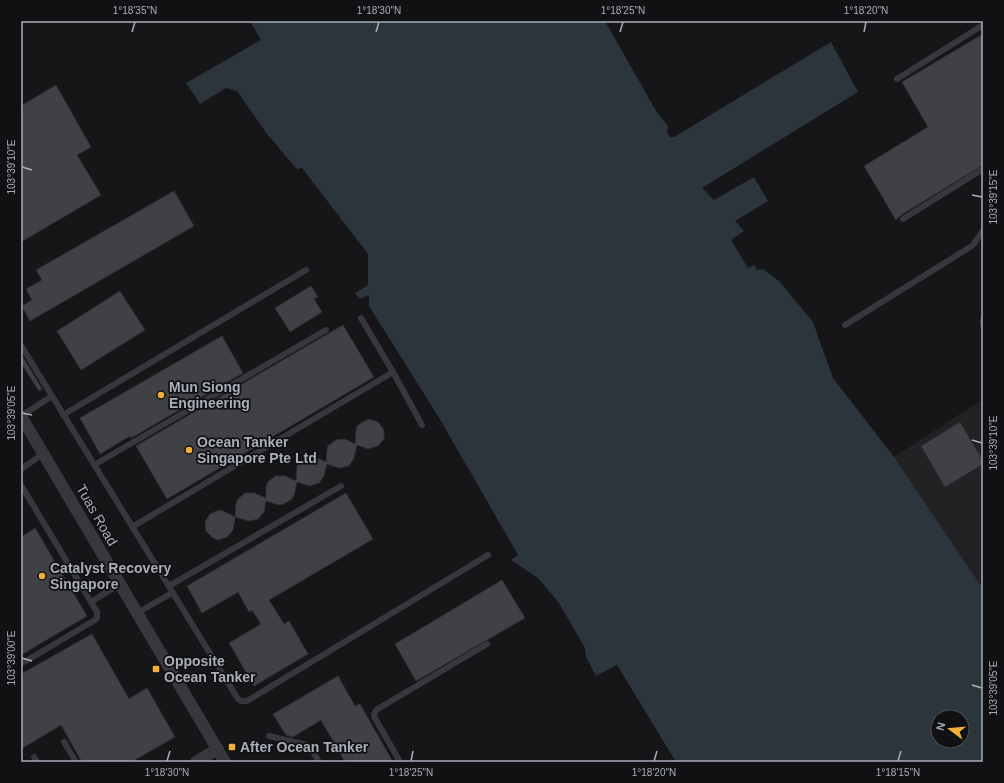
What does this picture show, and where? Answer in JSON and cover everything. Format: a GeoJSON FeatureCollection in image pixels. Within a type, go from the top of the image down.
{"type":"FeatureCollection","features":[{"type":"Feature","properties":{"kind":"street","name":"Tuas Road"},"geometry":{"type":"LineString","coordinates":[[21,416],[221,755],[232,762]]}},
{"type":"Feature","properties":{"kind":"street"},"geometry":{"type":"LineString","coordinates":[[196,762],[221,755]]}},
{"type":"Feature","properties":{"kind":"lane"},"geometry":{"type":"LineString","coordinates":[[897,79],[983,25]]}},
{"type":"Feature","properties":{"kind":"lane"},"geometry":{"type":"LineString","coordinates":[[903,219],[983,169]]}},
{"type":"Feature","properties":{"kind":"lane"},"geometry":{"type":"LineString","coordinates":[[845,325],[967,250],[973,245],[983,231]]}},
{"type":"Feature","properties":{"kind":"lane"},"geometry":{"type":"LineString","coordinates":[[63,415],[306,270]]}},
{"type":"Feature","properties":{"kind":"lane"},"geometry":{"type":"LineString","coordinates":[[361,318],[422,425]]}},
{"type":"Feature","properties":{"kind":"lane"},"geometry":{"type":"LineString","coordinates":[[983,320],[983,325]]}},
{"type":"Feature","properties":{"kind":"lane"},"geometry":{"type":"LineString","coordinates":[[94,465],[326,330]]}},
{"type":"Feature","properties":{"kind":"lane"},"geometry":{"type":"LineString","coordinates":[[22,347],[238,699],[244,702],[488,555]]}},
{"type":"Feature","properties":{"kind":"lane"},"geometry":{"type":"LineString","coordinates":[[132,527],[393,372]]}},
{"type":"Feature","properties":{"kind":"lane"},"geometry":{"type":"LineString","coordinates":[[21,416],[52,396]]}},
{"type":"Feature","properties":{"kind":"lane"},"geometry":{"type":"LineString","coordinates":[[21,469],[43,454]]}},
{"type":"Feature","properties":{"kind":"lane"},"geometry":{"type":"LineString","coordinates":[[21,485],[97,612],[97,618],[95,620],[21,664]]}},
{"type":"Feature","properties":{"kind":"lane"},"geometry":{"type":"LineString","coordinates":[[169,586],[341,486]]}},
{"type":"Feature","properties":{"kind":"lane"},"geometry":{"type":"LineString","coordinates":[[91,602],[120,584]]}},
{"type":"Feature","properties":{"kind":"lane"},"geometry":{"type":"LineString","coordinates":[[136,613],[172,592]]}},
{"type":"Feature","properties":{"kind":"lane"},"geometry":{"type":"LineString","coordinates":[[400,762],[375,718],[374,715],[376,710],[487,644]]}},
{"type":"Feature","properties":{"kind":"lane"},"geometry":{"type":"LineString","coordinates":[[269,736],[307,745],[310,747],[319,762]]}},
{"type":"Feature","properties":{"kind":"lane"},"geometry":{"type":"LineString","coordinates":[[64,742],[76,762]]}},
{"type":"Feature","properties":{"kind":"shaded area"},"geometry":{"type":"Polygon","coordinates":[[[250,21],[605,21],[656,111],[668,126],[667,132],[670,137],[674,137],[831,42],[858,92],[702,188],[714,200],[754,177],[768,201],[735,221],[744,231],[731,240],[748,268],[754,265],[757,270],[763,269],[779,281],[813,322],[833,378],[894,457],[983,589],[983,762],[676,762],[617,665],[596,676],[586,657],[585,648],[559,603],[538,578],[511,560],[518,555],[441,421],[369,306],[369,295],[360,299],[355,293],[368,285],[368,254],[302,168],[297,169],[267,134],[237,91],[226,88],[200,104],[186,83],[261,40],[250,21]]]}},
{"type":"Feature","properties":{"kind":"shaded area"},"geometry":{"type":"Polygon","coordinates":[[[983,399],[983,602],[894,457],[983,399]]]}},
{"type":"Feature","properties":{"kind":"building"},"geometry":{"type":"Polygon","coordinates":[[[983,34],[983,165],[901,215],[896,220],[864,166],[928,127],[902,82],[983,34]]]}},
{"type":"Feature","properties":{"kind":"building"},"geometry":{"type":"Polygon","coordinates":[[[56,85],[91,147],[77,155],[101,195],[21,242],[21,106],[56,85]]]}},
{"type":"Feature","properties":{"kind":"building"},"geometry":{"type":"Polygon","coordinates":[[[174,191],[194,226],[30,321],[22,306],[32,300],[26,289],[42,280],[36,270],[174,191]]]}},
{"type":"Feature","properties":{"kind":"building"},"geometry":{"type":"Polygon","coordinates":[[[311,286],[318,297],[314,299],[322,312],[290,332],[275,308],[311,286]]]}},
{"type":"Feature","properties":{"kind":"building"},"geometry":{"type":"Polygon","coordinates":[[[120,291],[145,330],[81,370],[57,331],[120,291]]]}},
{"type":"Feature","properties":{"kind":"building"},"geometry":{"type":"Polygon","coordinates":[[[343,325],[374,377],[167,499],[136,446],[343,325]]]}},
{"type":"Feature","properties":{"kind":"building","name":"Mun Siong Engineering"},"geometry":{"type":"Polygon","coordinates":[[[222,336],[243,373],[131,438],[130,436],[100,454],[80,418],[222,336]]]}},
{"type":"Feature","properties":{"kind":"building"},"geometry":{"type":"Polygon","coordinates":[[[21,354],[42,389],[39,391],[21,363],[21,354]]]}},
{"type":"Feature","properties":{"kind":"building"},"geometry":{"type":"Polygon","coordinates":[[[369,419],[378,422],[384,430],[384,439],[378,446],[368,449],[357,445],[354,458],[349,466],[339,468],[327,464],[324,476],[319,483],[309,486],[297,482],[292,499],[284,504],[279,505],[266,501],[264,512],[258,519],[249,521],[235,517],[236,503],[245,493],[254,493],[266,498],[266,487],[268,482],[275,476],[285,476],[296,481],[298,463],[306,457],[315,457],[326,462],[328,446],[336,440],[345,439],[355,444],[357,426],[361,423],[369,419]]]}},
{"type":"Feature","properties":{"kind":"building"},"geometry":{"type":"Polygon","coordinates":[[[960,422],[983,461],[983,464],[945,487],[921,446],[960,422]]]}},
{"type":"Feature","properties":{"kind":"building"},"geometry":{"type":"Polygon","coordinates":[[[346,493],[373,539],[269,600],[284,624],[289,621],[308,654],[254,686],[229,643],[261,624],[252,610],[249,612],[238,592],[202,613],[187,586],[346,493]]]}},
{"type":"Feature","properties":{"kind":"building"},"geometry":{"type":"Polygon","coordinates":[[[219,510],[235,517],[233,530],[227,537],[218,540],[213,538],[206,531],[205,522],[210,514],[219,510]]]}},
{"type":"Feature","properties":{"kind":"building","name":"Catalyst Recovery Singapore"},"geometry":{"type":"Polygon","coordinates":[[[35,528],[87,616],[21,655],[21,537],[35,528]]]}},
{"type":"Feature","properties":{"kind":"building"},"geometry":{"type":"Polygon","coordinates":[[[502,580],[525,618],[416,681],[395,644],[502,580]]]}},
{"type":"Feature","properties":{"kind":"building"},"geometry":{"type":"Polygon","coordinates":[[[92,634],[129,699],[147,688],[175,737],[131,762],[82,762],[61,725],[21,749],[21,674],[92,634]]]}},
{"type":"Feature","properties":{"kind":"building"},"geometry":{"type":"Polygon","coordinates":[[[338,676],[355,706],[360,704],[393,762],[345,762],[321,720],[293,737],[286,735],[273,714],[338,676]]]}},
{"type":"Feature","properties":{"kind":"place","name":"Mun Siong Engineering"},"geometry":{"type":"Point","coordinates":[161,395]}},
{"type":"Feature","properties":{"kind":"place","name":"Ocean Tanker Singapore Pte Ltd"},"geometry":{"type":"Point","coordinates":[189,450]}},
{"type":"Feature","properties":{"kind":"place","name":"Catalyst Recovery Singapore"},"geometry":{"type":"Point","coordinates":[42,576]}},
{"type":"Feature","properties":{"kind":"place","name":"Opposite Ocean Tanker"},"geometry":{"type":"Point","coordinates":[156,669]}},
{"type":"Feature","properties":{"kind":"place","name":"After Ocean Tanker"},"geometry":{"type":"Point","coordinates":[232,747]}}]}
